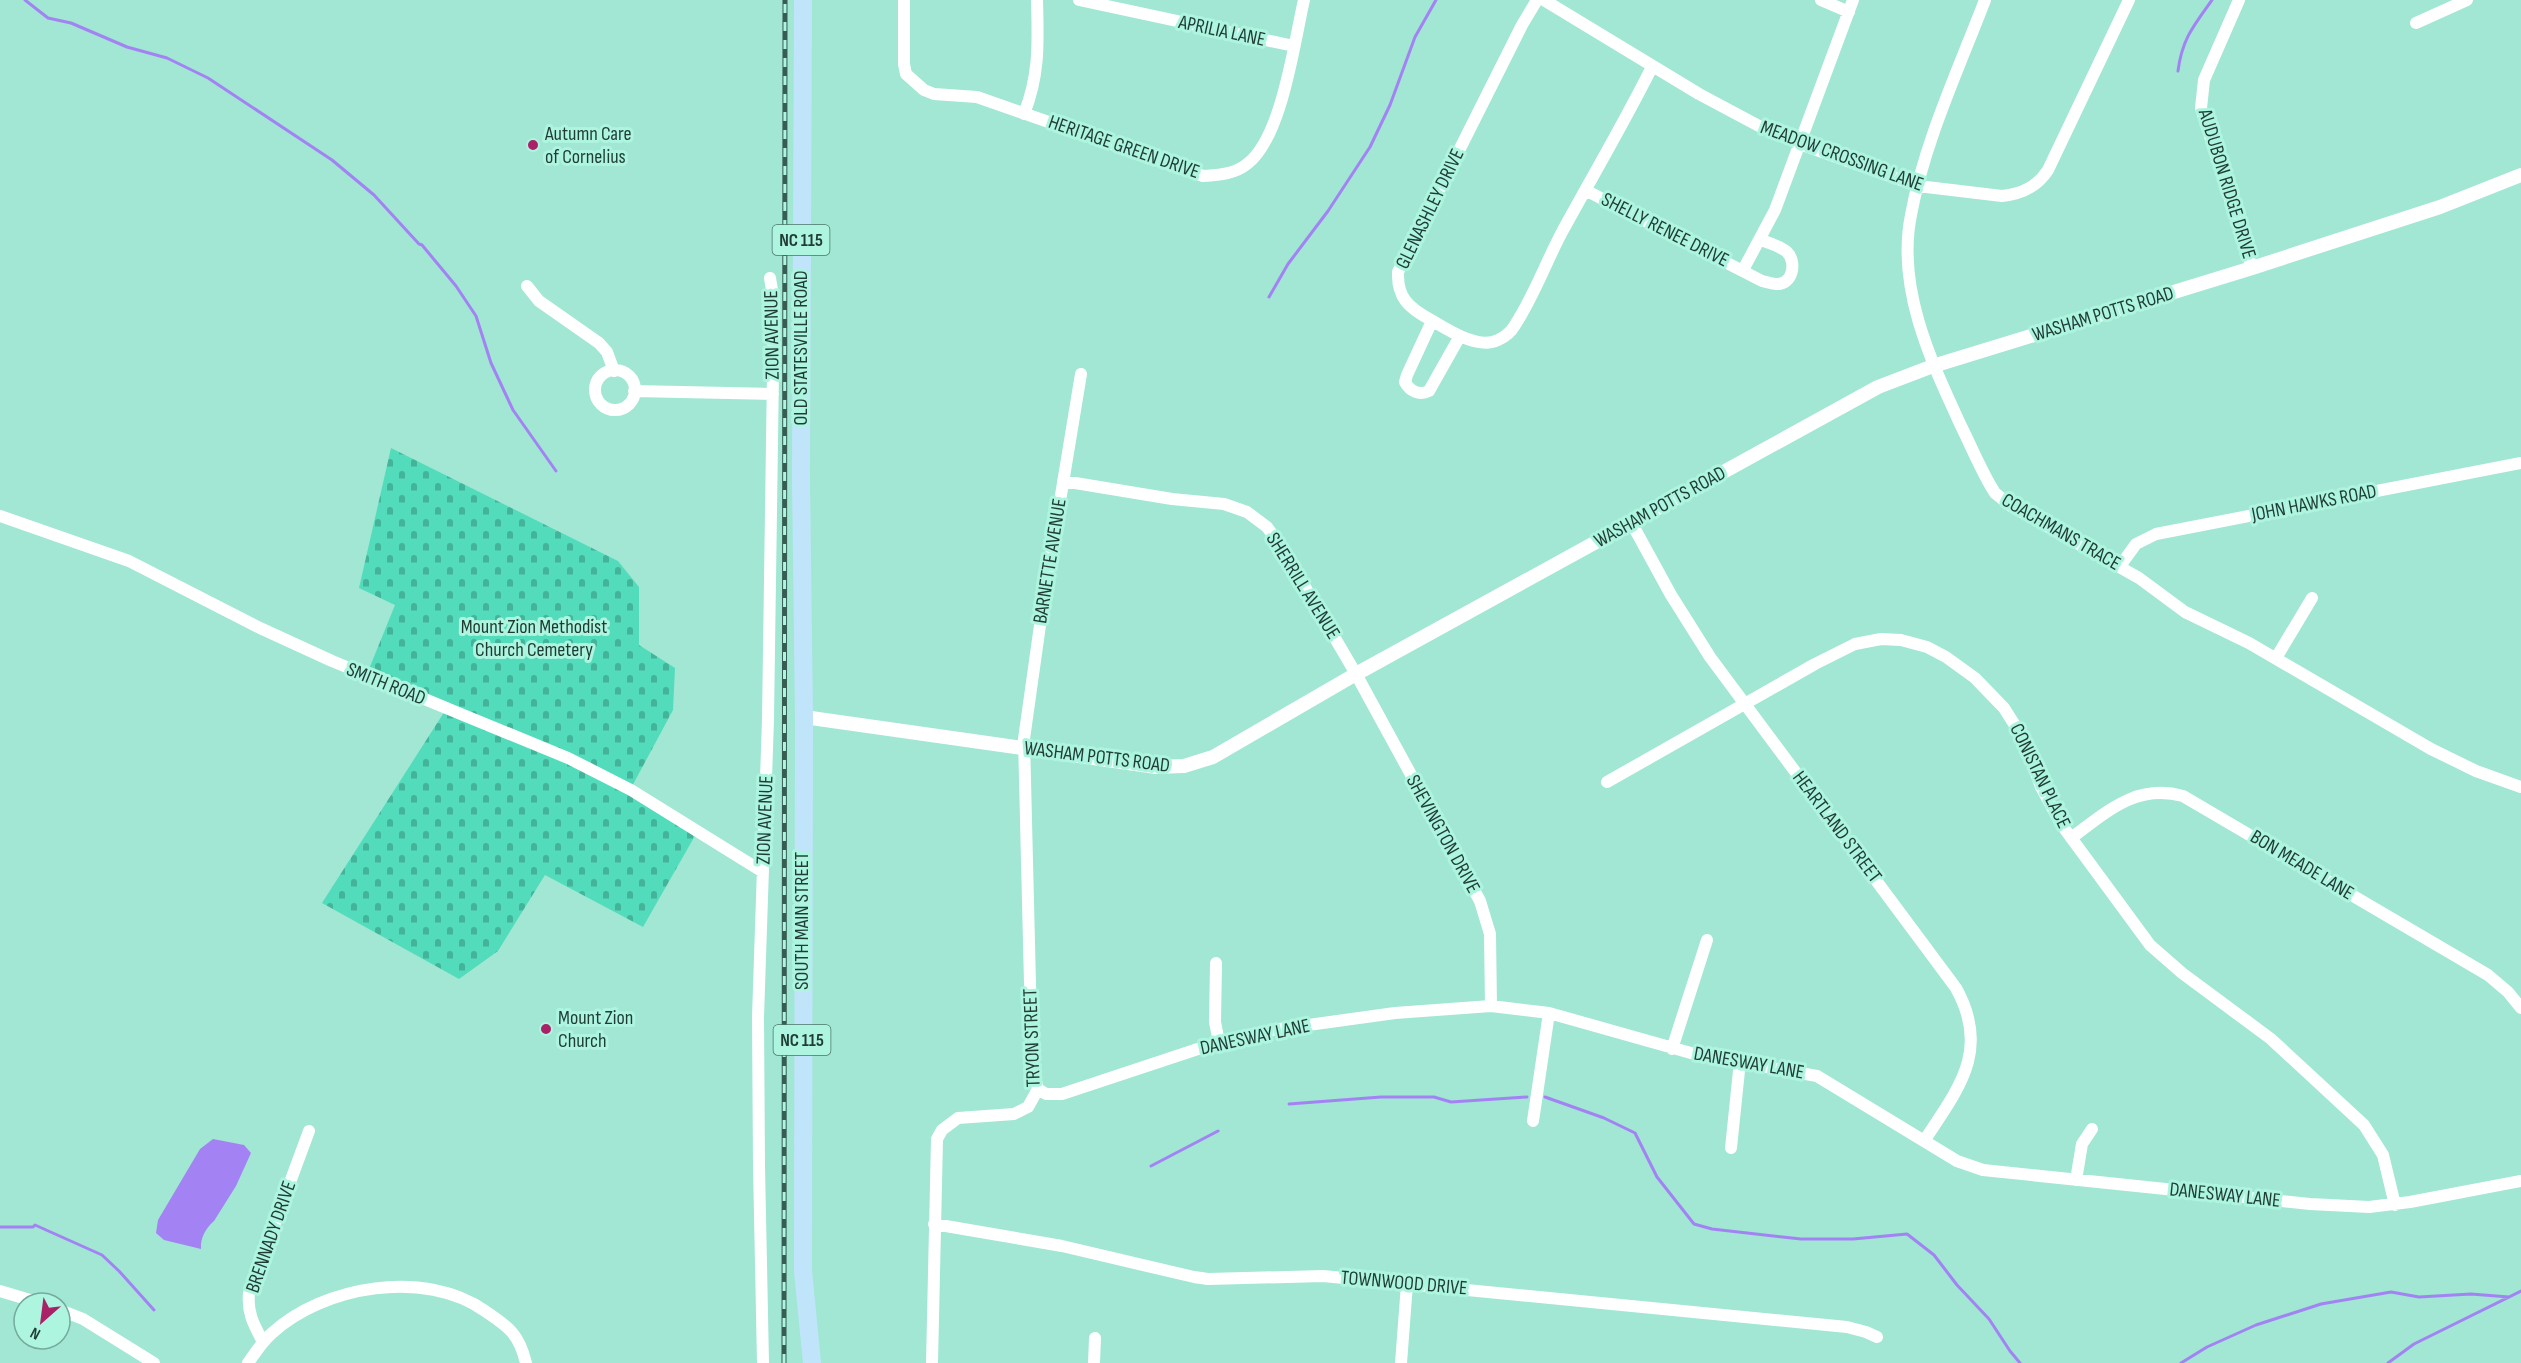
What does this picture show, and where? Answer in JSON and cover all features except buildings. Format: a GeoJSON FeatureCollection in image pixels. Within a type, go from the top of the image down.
{"type":"FeatureCollection","features":[{"type":"Feature","properties":{"kind":"main road","name":"OLD STATESVILLE ROAD"},"geometry":{"type":"LineString","coordinates":[[801,479],[803,0]]}},
{"type":"Feature","properties":{"kind":"main road","name":"SOUTH MAIN STREET"},"geometry":{"type":"LineString","coordinates":[[801,479],[804,717],[803,1271],[812,1363]]}},
{"type":"Feature","properties":{"kind":"street","name":"HERITAGE GREEN DRIVE"},"geometry":{"type":"LineString","coordinates":[[904,0],[904,64],[906,74],[914,83],[934,94],[977,97],[1203,176],[1220,175],[1246,165],[1267,142],[1278,113],[1304,0]]}},
{"type":"Feature","properties":{"kind":"street"},"geometry":{"type":"LineString","coordinates":[[1024,114],[1035,83],[1039,46],[1037,0]]}},
{"type":"Feature","properties":{"kind":"street","name":"APRILIA LANE"},"geometry":{"type":"LineString","coordinates":[[1079,0],[1294,46]]}},
{"type":"Feature","properties":{"kind":"street","name":"GLENASHLEY DRIVE"},"geometry":{"type":"LineString","coordinates":[[1537,0],[1398,272],[1397,284],[1402,298],[1409,307],[1432,321],[1461,336],[1482,343],[1496,341],[1514,327],[1652,67]]}},
{"type":"Feature","properties":{"kind":"street","name":"MEADOW CROSSING LANE"},"geometry":{"type":"LineString","coordinates":[[1544,0],[1652,67],[1759,126],[1800,144],[1918,186],[2002,196],[2013,195],[2033,187],[2048,170],[2129,0]]}},
{"type":"Feature","properties":{"kind":"street"},"geometry":{"type":"LineString","coordinates":[[1761,240],[1787,252],[1792,259],[1789,278],[1776,284],[1762,281],[1743,270],[1761,240],[1800,144],[1851,6],[1821,0]]}},
{"type":"Feature","properties":{"kind":"street","name":"COACHMANS TRACE"},"geometry":{"type":"LineString","coordinates":[[1985,0],[1929,149],[1918,186],[1910,224],[1910,274],[1920,325],[1933,366],[1995,493],[2011,506],[2120,567],[2185,612],[2276,658],[2431,749],[2476,771],[2521,787]]}},
{"type":"Feature","properties":{"kind":"street","name":"AUDUBON RIDGE DRIVE"},"geometry":{"type":"LineString","coordinates":[[2239,0],[2204,80],[2201,108],[2252,268]]}},
{"type":"Feature","properties":{"kind":"street"},"geometry":{"type":"LineString","coordinates":[[2416,23],[2467,0]]}},
{"type":"Feature","properties":{"kind":"street","name":"WASHAM POTTS ROAD"},"geometry":{"type":"LineString","coordinates":[[804,717],[1156,767],[1184,766],[1213,757],[1356,674],[1863,395],[1933,366],[2252,268],[2440,207],[2521,175]]}},
{"type":"Feature","properties":{"kind":"street","name":"SHELLY RENEE DRIVE"},"geometry":{"type":"LineString","coordinates":[[1587,190],[1743,270]]}},
{"type":"Feature","properties":{"kind":"street","name":"ZION AVENUE"},"geometry":{"type":"LineString","coordinates":[[763,1363],[758,1103],[768,719],[773,394],[774,302],[770,278]]}},
{"type":"Feature","properties":{"kind":"street"},"geometry":{"type":"LineString","coordinates":[[527,286],[547,308],[599,343],[607,351],[614,371]]}},
{"type":"Feature","properties":{"kind":"street"},"geometry":{"type":"LineString","coordinates":[[1432,321],[1405,382],[1415,392],[1423,394],[1429,391],[1461,336]]}},
{"type":"Feature","properties":{"kind":"street"},"geometry":{"type":"LineString","coordinates":[[614,371],[629,376],[634,390],[631,401],[620,409],[607,409],[601,405],[595,394],[597,382],[605,373],[614,371]]}},
{"type":"Feature","properties":{"kind":"street","name":"BARNETTE AVENUE"},"geometry":{"type":"LineString","coordinates":[[1024,748],[1041,615],[1081,375]]}},
{"type":"Feature","properties":{"kind":"street"},"geometry":{"type":"LineString","coordinates":[[634,390],[773,394]]}},
{"type":"Feature","properties":{"kind":"street","name":"JOHN HAWKS ROAD"},"geometry":{"type":"LineString","coordinates":[[2120,567],[2136,544],[2156,534],[2521,463]]}},
{"type":"Feature","properties":{"kind":"street","name":"SHERRILL AVENUE"},"geometry":{"type":"LineString","coordinates":[[1063,481],[1172,499],[1224,504],[1247,512],[1267,527],[1281,546],[1356,674]]}},
{"type":"Feature","properties":{"kind":"street","name":"SMITH ROAD"},"geometry":{"type":"LineString","coordinates":[[0,516],[129,561],[260,628],[332,661],[578,763],[632,790],[763,872]]}},
{"type":"Feature","properties":{"kind":"street","name":"HEARTLAND STREET"},"geometry":{"type":"LineString","coordinates":[[1631,522],[1686,620],[1745,704],[1956,988],[1965,1004],[1971,1026],[1970,1059],[1965,1075],[1924,1141]]}},
{"type":"Feature","properties":{"kind":"street"},"geometry":{"type":"LineString","coordinates":[[2276,658],[2312,598]]}},
{"type":"Feature","properties":{"kind":"street","name":"CONISTAN PLACE"},"geometry":{"type":"LineString","coordinates":[[1607,782],[1855,644],[1891,639],[1927,647],[1946,657],[1975,678],[2004,708],[2023,738],[2046,798],[2071,838],[2150,945],[2182,974],[2271,1039],[2364,1125],[2383,1155],[2395,1205]]}},
{"type":"Feature","properties":{"kind":"street","name":"SHEVINGTON DRIVE"},"geometry":{"type":"LineString","coordinates":[[1356,674],[1480,901],[1490,934],[1491,1006]]}},
{"type":"Feature","properties":{"kind":"street","name":"TRYON STREET"},"geometry":{"type":"LineString","coordinates":[[933,1363],[935,1147],[942,1130],[949,1123],[966,1115],[1022,1112],[1032,1102],[1038,1089],[1032,1065],[1024,748]]}},
{"type":"Feature","properties":{"kind":"street","name":"BON MEADE LANE"},"geometry":{"type":"LineString","coordinates":[[2071,838],[2128,798],[2156,792],[2183,796],[2488,975],[2508,992],[2521,1008]]}},
{"type":"Feature","properties":{"kind":"street"},"geometry":{"type":"LineString","coordinates":[[1672,1049],[1707,940]]}},
{"type":"Feature","properties":{"kind":"street"},"geometry":{"type":"LineString","coordinates":[[1216,963],[1215,1022],[1219,1042]]}},
{"type":"Feature","properties":{"kind":"street","name":"DANESWAY LANE"},"geometry":{"type":"LineString","coordinates":[[1038,1089],[1046,1094],[1062,1094],[1219,1042],[1303,1025],[1438,1009],[1491,1006],[1549,1013],[1672,1049],[1817,1076],[1958,1161],[1983,1170],[2331,1205],[2395,1205],[2521,1181]]}},
{"type":"Feature","properties":{"kind":"street"},"geometry":{"type":"LineString","coordinates":[[1533,1121],[1549,1013]]}},
{"type":"Feature","properties":{"kind":"street"},"geometry":{"type":"LineString","coordinates":[[1731,1148],[1740,1061]]}},
{"type":"Feature","properties":{"kind":"street"},"geometry":{"type":"LineString","coordinates":[[2076,1180],[2082,1144],[2092,1129]]}},
{"type":"Feature","properties":{"kind":"street","name":"BRENNADY DRIVE"},"geometry":{"type":"LineString","coordinates":[[263,1342],[252,1323],[248,1309],[249,1293],[309,1131]]}},
{"type":"Feature","properties":{"kind":"street","name":"TOWNWOOD DRIVE"},"geometry":{"type":"LineString","coordinates":[[934,1224],[1062,1245],[1208,1279],[1317,1275],[1847,1327],[1877,1337]]}},
{"type":"Feature","properties":{"kind":"street"},"geometry":{"type":"LineString","coordinates":[[1401,1363],[1407,1284]]}},
{"type":"Feature","properties":{"kind":"street"},"geometry":{"type":"LineString","coordinates":[[248,1363],[263,1342],[288,1321],[326,1301],[361,1291],[401,1285],[445,1292],[474,1303],[517,1336],[526,1363]]}},
{"type":"Feature","properties":{"kind":"street"},"geometry":{"type":"LineString","coordinates":[[72,1314],[83,1318],[154,1363]]}},
{"type":"Feature","properties":{"kind":"street"},"geometry":{"type":"LineString","coordinates":[[1094,1363],[1095,1338]]}},
{"type":"Feature","properties":{"kind":"green space","name":"Mount Zion Methodist Church Cemetery"},"geometry":{"type":"Polygon","coordinates":[[[391,448],[618,561],[639,587],[639,645],[675,668],[673,710],[629,792],[696,834],[643,927],[545,875],[498,951],[459,979],[322,903],[450,703],[369,669],[395,605],[359,588],[391,448]]]}},
{"type":"Feature","properties":{"kind":"shaded area"},"geometry":{"type":"Polygon","coordinates":[[[213,1139],[244,1145],[251,1153],[236,1186],[204,1234],[201,1249],[164,1240],[156,1233],[158,1220],[200,1149],[213,1139]]]}},
{"type":"Feature","properties":{"kind":"waterway"},"geometry":{"type":"LineString","coordinates":[[25,0],[48,18],[71,23],[127,47],[167,58],[208,78],[332,160],[374,195],[422,245],[456,286],[476,316],[491,363],[513,410],[556,471]]}},
{"type":"Feature","properties":{"kind":"waterway"},"geometry":{"type":"LineString","coordinates":[[1269,297],[1288,264],[1328,211],[1370,147],[1390,105],[1415,37],[1436,0]]}},
{"type":"Feature","properties":{"kind":"waterway"},"geometry":{"type":"LineString","coordinates":[[2178,71],[2186,41],[2194,25],[2212,0]]}},
{"type":"Feature","properties":{"kind":"waterway"},"geometry":{"type":"LineString","coordinates":[[1289,1104],[1381,1097],[1434,1097],[1451,1102],[1527,1097]]}},
{"type":"Feature","properties":{"kind":"waterway"},"geometry":{"type":"LineString","coordinates":[[1545,1097],[1604,1118],[1635,1133],[1657,1177],[1694,1224],[1712,1229],[1801,1239],[1853,1239],[1907,1234],[1934,1255],[1957,1285],[1989,1319],[2020,1363]]}},
{"type":"Feature","properties":{"kind":"waterway"},"geometry":{"type":"LineString","coordinates":[[1151,1166],[1218,1131]]}},
{"type":"Feature","properties":{"kind":"waterway"},"geometry":{"type":"LineString","coordinates":[[0,1227],[33,1227],[35,1225],[102,1255],[154,1310]]}},
{"type":"Feature","properties":{"kind":"waterway"},"geometry":{"type":"LineString","coordinates":[[2388,1363],[2414,1344],[2521,1291]]}},
{"type":"Feature","properties":{"kind":"waterway"},"geometry":{"type":"LineString","coordinates":[[2181,1363],[2207,1347],[2256,1325],[2321,1304],[2391,1292],[2419,1297],[2471,1294],[2509,1297]]}},
{"type":"Feature","properties":{"kind":"railway"},"geometry":{"type":"LineString","coordinates":[[784,1363],[785,0]]}},
{"type":"Feature","properties":{"kind":"place","name":"Autumn Care of Cornelius"},"geometry":{"type":"Point","coordinates":[533,145]}},
{"type":"Feature","properties":{"kind":"place","name":"Mount Zion Church"},"geometry":{"type":"Point","coordinates":[546,1029]}}]}
